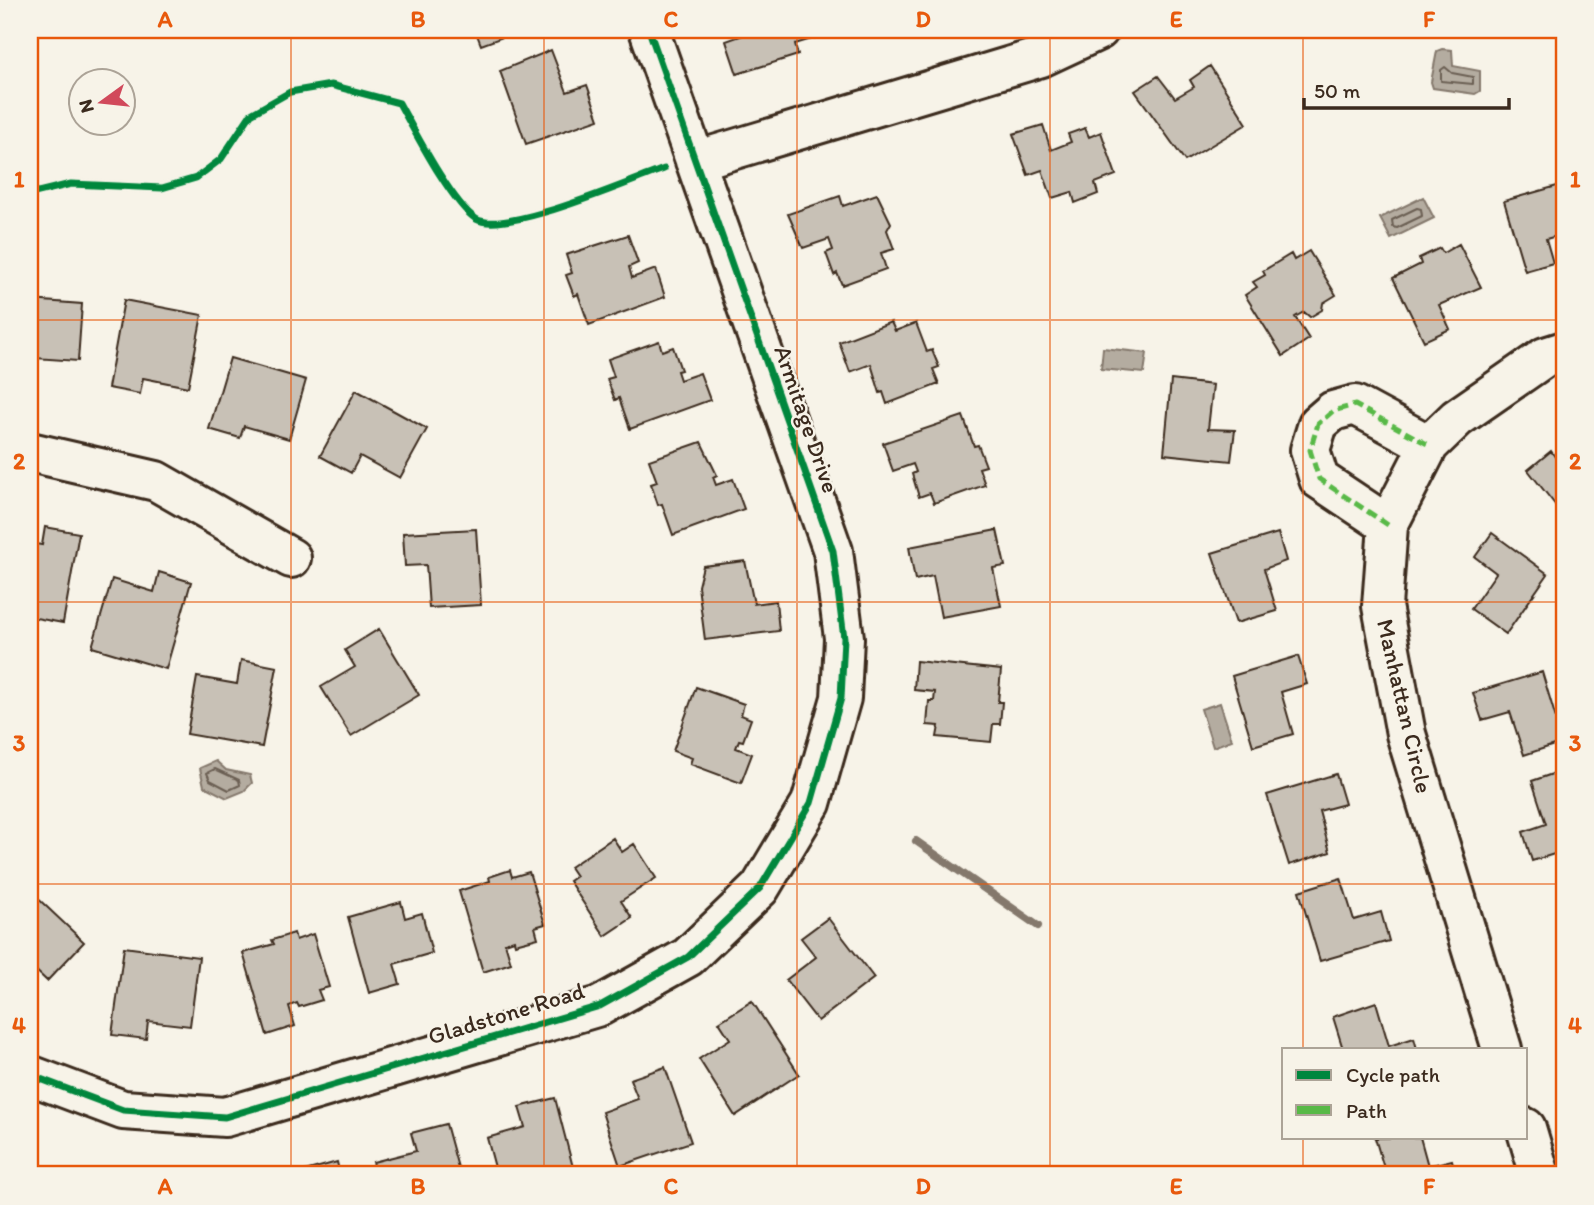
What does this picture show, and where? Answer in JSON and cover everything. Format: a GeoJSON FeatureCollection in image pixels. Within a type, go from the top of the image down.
{"type":"FeatureCollection","features":[{"type":"Feature","properties":{"kind":"street","name":"Armitage Drive"},"geometry":{"type":"LineString","coordinates":[[649,30],[833,551],[844,638],[841,698]]}},
{"type":"Feature","properties":{"kind":"street"},"geometry":{"type":"LineString","coordinates":[[695,161],[1041,57],[1100,30]]}},
{"type":"Feature","properties":{"kind":"street","name":"Manhattan Circle"},"geometry":{"type":"LineString","coordinates":[[1502,1048],[1406,734],[1382,606],[1388,524],[1429,445],[1457,418],[1490,395],[1545,357],[1564,351]]}},
{"type":"Feature","properties":{"kind":"street"},"geometry":{"type":"LineString","coordinates":[[1388,524],[1319,479],[1310,450],[1318,424],[1333,411],[1355,405],[1429,445]]}},
{"type":"Feature","properties":{"kind":"street"},"geometry":{"type":"LineString","coordinates":[[30,452],[156,481],[291,558]]}},
{"type":"Feature","properties":{"kind":"street","name":"Gladstone Road"},"geometry":{"type":"LineString","coordinates":[[30,1075],[123,1110],[225,1117],[600,1006],[688,957],[760,888],[811,803],[841,698]]}},
{"type":"Feature","properties":{"kind":"street"},"geometry":{"type":"LineString","coordinates":[[1528,1135],[1540,1175]]}},
{"type":"Feature","properties":{"kind":"water"},"geometry":{"type":"Polygon","coordinates":[[[1452,50],[1453,66],[1480,71],[1480,91],[1475,94],[1433,88],[1431,82],[1437,51],[1452,50]]]}},
{"type":"Feature","properties":{"kind":"water"},"geometry":{"type":"Polygon","coordinates":[[[1423,197],[1434,218],[1391,239],[1380,218],[1423,197]]]}},
{"type":"Feature","properties":{"kind":"water"},"geometry":{"type":"Polygon","coordinates":[[[1103,348],[1147,353],[1144,373],[1101,369],[1103,348]]]}},
{"type":"Feature","properties":{"kind":"water"},"geometry":{"type":"Polygon","coordinates":[[[1220,703],[1232,740],[1213,747],[1201,709],[1220,703]]]}},
{"type":"Feature","properties":{"kind":"water"},"geometry":{"type":"Polygon","coordinates":[[[216,761],[226,770],[250,775],[252,783],[244,791],[227,798],[204,786],[200,768],[216,761]]]}},
{"type":"Feature","properties":{"kind":"building"},"geometry":{"type":"Polygon","coordinates":[[[522,30],[481,45],[476,32],[522,30]]]}},
{"type":"Feature","properties":{"kind":"building"},"geometry":{"type":"Polygon","coordinates":[[[757,30],[815,30],[818,37],[795,44],[798,55],[737,74],[726,41],[757,30]]]}},
{"type":"Feature","properties":{"kind":"building"},"geometry":{"type":"Polygon","coordinates":[[[551,50],[567,92],[587,85],[599,119],[526,144],[500,71],[551,50]]]}},
{"type":"Feature","properties":{"kind":"building"},"geometry":{"type":"Polygon","coordinates":[[[1210,66],[1247,124],[1185,161],[1135,91],[1158,76],[1175,98],[1194,87],[1190,80],[1210,66]]]}},
{"type":"Feature","properties":{"kind":"building"},"geometry":{"type":"Polygon","coordinates":[[[1043,125],[1051,150],[1071,142],[1068,134],[1085,128],[1089,137],[1101,132],[1116,175],[1095,183],[1098,194],[1075,203],[1072,192],[1052,198],[1042,170],[1028,175],[1013,134],[1043,125]]]}},
{"type":"Feature","properties":{"kind":"building"},"geometry":{"type":"Polygon","coordinates":[[[1564,184],[1564,234],[1546,239],[1553,263],[1525,271],[1504,201],[1564,184]]]}},
{"type":"Feature","properties":{"kind":"building"},"geometry":{"type":"Polygon","coordinates":[[[877,194],[891,223],[887,230],[894,249],[881,253],[886,269],[842,285],[837,273],[834,275],[826,253],[833,250],[829,239],[803,248],[788,214],[840,196],[843,206],[877,194]]]}},
{"type":"Feature","properties":{"kind":"building"},"geometry":{"type":"Polygon","coordinates":[[[628,235],[638,263],[629,267],[632,278],[656,269],[665,297],[589,325],[578,294],[574,296],[566,275],[572,273],[566,255],[628,235]]]}},
{"type":"Feature","properties":{"kind":"building"},"geometry":{"type":"Polygon","coordinates":[[[1459,244],[1481,287],[1439,305],[1450,329],[1424,341],[1393,278],[1421,264],[1419,258],[1440,248],[1443,253],[1459,244]]]}},
{"type":"Feature","properties":{"kind":"building"},"geometry":{"type":"Polygon","coordinates":[[[1309,251],[1336,295],[1323,303],[1322,310],[1310,317],[1304,312],[1295,317],[1309,339],[1283,356],[1245,295],[1257,287],[1253,282],[1265,275],[1263,271],[1291,254],[1294,260],[1309,251]]]}},
{"type":"Feature","properties":{"kind":"building"},"geometry":{"type":"Polygon","coordinates":[[[30,300],[82,304],[78,361],[35,358],[33,376],[30,376],[30,300]]]}},
{"type":"Feature","properties":{"kind":"building"},"geometry":{"type":"Polygon","coordinates":[[[124,300],[202,315],[188,387],[143,378],[140,394],[108,388],[124,300]]]}},
{"type":"Feature","properties":{"kind":"building"},"geometry":{"type":"Polygon","coordinates":[[[891,322],[895,331],[916,323],[927,352],[932,350],[939,367],[933,369],[939,384],[887,404],[883,392],[880,393],[871,364],[850,372],[839,342],[891,322]]]}},
{"type":"Feature","properties":{"kind":"building"},"geometry":{"type":"Polygon","coordinates":[[[659,341],[662,351],[673,347],[681,370],[677,371],[680,380],[700,373],[710,400],[630,429],[619,398],[615,400],[607,379],[614,377],[608,359],[659,341]]]}},
{"type":"Feature","properties":{"kind":"building"},"geometry":{"type":"Polygon","coordinates":[[[230,358],[306,380],[289,439],[244,426],[240,438],[209,429],[230,358]]]}},
{"type":"Feature","properties":{"kind":"building"},"geometry":{"type":"Polygon","coordinates":[[[1171,380],[1213,385],[1208,429],[1235,430],[1231,461],[1164,454],[1171,380]]]}},
{"type":"Feature","properties":{"kind":"building"},"geometry":{"type":"Polygon","coordinates":[[[356,390],[427,429],[400,478],[360,456],[351,473],[320,456],[356,390]]]}},
{"type":"Feature","properties":{"kind":"building"},"geometry":{"type":"Polygon","coordinates":[[[963,416],[974,446],[978,445],[986,466],[979,468],[985,485],[934,503],[930,493],[919,497],[912,474],[916,472],[913,464],[893,471],[883,443],[963,416]]]}},
{"type":"Feature","properties":{"kind":"building"},"geometry":{"type":"Polygon","coordinates":[[[701,442],[717,475],[713,477],[716,485],[733,479],[744,509],[673,535],[662,504],[658,505],[651,484],[657,482],[649,460],[701,442]]]}},
{"type":"Feature","properties":{"kind":"building"},"geometry":{"type":"Polygon","coordinates":[[[1551,451],[1564,470],[1564,516],[1528,470],[1551,451]]]}},
{"type":"Feature","properties":{"kind":"building"},"geometry":{"type":"Polygon","coordinates":[[[45,527],[79,533],[63,623],[30,617],[30,543],[42,545],[45,527]]]}},
{"type":"Feature","properties":{"kind":"building"},"geometry":{"type":"Polygon","coordinates":[[[476,529],[481,605],[429,608],[426,565],[405,566],[403,533],[476,529]]]}},
{"type":"Feature","properties":{"kind":"building"},"geometry":{"type":"Polygon","coordinates":[[[997,530],[1005,566],[993,568],[1001,606],[941,617],[933,576],[915,580],[909,547],[997,530]]]}},
{"type":"Feature","properties":{"kind":"building"},"geometry":{"type":"Polygon","coordinates":[[[1278,533],[1286,561],[1264,569],[1277,611],[1236,623],[1212,553],[1278,533]]]}},
{"type":"Feature","properties":{"kind":"building"},"geometry":{"type":"Polygon","coordinates":[[[1492,533],[1548,574],[1506,634],[1471,609],[1496,573],[1475,557],[1492,533]]]}},
{"type":"Feature","properties":{"kind":"building"},"geometry":{"type":"Polygon","coordinates":[[[745,561],[754,604],[776,601],[779,631],[705,640],[698,586],[703,566],[745,561]]]}},
{"type":"Feature","properties":{"kind":"building"},"geometry":{"type":"Polygon","coordinates":[[[159,572],[191,582],[166,669],[92,647],[112,579],[154,592],[159,572]]]}},
{"type":"Feature","properties":{"kind":"building"},"geometry":{"type":"Polygon","coordinates":[[[379,629],[419,695],[351,736],[321,687],[355,667],[345,650],[379,629]]]}},
{"type":"Feature","properties":{"kind":"building"},"geometry":{"type":"Polygon","coordinates":[[[1298,656],[1307,684],[1281,692],[1293,734],[1253,746],[1232,676],[1298,656]]]}},
{"type":"Feature","properties":{"kind":"building"},"geometry":{"type":"Polygon","coordinates":[[[241,660],[277,667],[262,747],[187,734],[197,677],[237,684],[241,660]]]}},
{"type":"Feature","properties":{"kind":"building"},"geometry":{"type":"Polygon","coordinates":[[[916,661],[1001,670],[998,702],[1002,702],[1000,724],[993,724],[991,742],[937,737],[939,726],[927,725],[929,701],[934,701],[935,692],[914,690],[916,661]]]}},
{"type":"Feature","properties":{"kind":"building"},"geometry":{"type":"Polygon","coordinates":[[[1542,672],[1563,742],[1524,755],[1510,712],[1482,720],[1473,693],[1542,672]]]}},
{"type":"Feature","properties":{"kind":"building"},"geometry":{"type":"Polygon","coordinates":[[[696,687],[744,704],[741,715],[751,719],[743,741],[739,740],[736,748],[752,754],[741,783],[690,764],[692,758],[673,751],[696,687]]]}},
{"type":"Feature","properties":{"kind":"building"},"geometry":{"type":"Polygon","coordinates":[[[1564,770],[1564,851],[1532,861],[1523,832],[1546,824],[1532,781],[1564,770]]]}},
{"type":"Feature","properties":{"kind":"building"},"geometry":{"type":"Polygon","coordinates":[[[1336,774],[1345,804],[1319,811],[1330,852],[1289,865],[1267,795],[1336,774]]]}},
{"type":"Feature","properties":{"kind":"building"},"geometry":{"type":"Polygon","coordinates":[[[613,838],[622,852],[634,844],[656,878],[621,901],[632,918],[605,936],[569,881],[576,876],[570,867],[613,838]]]}},
{"type":"Feature","properties":{"kind":"building"},"geometry":{"type":"Polygon","coordinates":[[[510,870],[512,877],[529,872],[545,924],[535,927],[538,938],[515,944],[514,940],[505,943],[511,963],[483,972],[459,891],[490,881],[489,877],[510,870]]]}},
{"type":"Feature","properties":{"kind":"building"},"geometry":{"type":"Polygon","coordinates":[[[1341,878],[1354,920],[1381,912],[1389,941],[1320,961],[1299,891],[1341,878]]]}},
{"type":"Feature","properties":{"kind":"building"},"geometry":{"type":"Polygon","coordinates":[[[30,891],[84,942],[47,981],[30,965],[30,891]]]}},
{"type":"Feature","properties":{"kind":"building"},"geometry":{"type":"Polygon","coordinates":[[[401,902],[405,918],[422,913],[432,953],[394,964],[400,984],[369,993],[348,917],[401,902]]]}},
{"type":"Feature","properties":{"kind":"building"},"geometry":{"type":"Polygon","coordinates":[[[828,918],[874,978],[818,1021],[786,980],[816,957],[801,938],[828,918]]]}},
{"type":"Feature","properties":{"kind":"building"},"geometry":{"type":"Polygon","coordinates":[[[294,933],[296,940],[313,934],[329,987],[318,990],[322,1000],[299,1007],[297,1003],[289,1006],[295,1026],[267,1035],[243,953],[274,944],[272,940],[294,933]]]}},
{"type":"Feature","properties":{"kind":"building"},"geometry":{"type":"Polygon","coordinates":[[[124,947],[199,957],[190,1026],[148,1021],[146,1039],[112,1035],[124,947]]]}},
{"type":"Feature","properties":{"kind":"building"},"geometry":{"type":"Polygon","coordinates":[[[752,1001],[799,1074],[735,1116],[699,1059],[730,1039],[719,1022],[752,1001]]]}},
{"type":"Feature","properties":{"kind":"building"},"geometry":{"type":"Polygon","coordinates":[[[1376,1002],[1389,1046],[1414,1038],[1417,1048],[1343,1048],[1333,1017],[1376,1002]]]}},
{"type":"Feature","properties":{"kind":"building"},"geometry":{"type":"Polygon","coordinates":[[[665,1067],[691,1142],[620,1166],[602,1112],[638,1099],[630,1079],[665,1067]]]}},
{"type":"Feature","properties":{"kind":"building"},"geometry":{"type":"Polygon","coordinates":[[[555,1098],[575,1175],[497,1175],[487,1138],[525,1127],[519,1107],[555,1098]]]}},
{"type":"Feature","properties":{"kind":"building"},"geometry":{"type":"Polygon","coordinates":[[[446,1124],[460,1175],[377,1175],[373,1162],[416,1151],[411,1133],[446,1124]]]}},
{"type":"Feature","properties":{"kind":"building"},"geometry":{"type":"Polygon","coordinates":[[[1375,1138],[1420,1138],[1428,1166],[1452,1160],[1456,1175],[1386,1175],[1375,1138]]]}},
{"type":"Feature","properties":{"kind":"building"},"geometry":{"type":"Polygon","coordinates":[[[337,1162],[340,1175],[306,1175],[305,1171],[337,1162]]]}},
{"type":"Feature","properties":{"kind":"waterway"},"geometry":{"type":"LineString","coordinates":[[916,841],[1038,926]]}},
{"type":"Feature","properties":{"kind":"marked path"},"geometry":{"type":"LineString","coordinates":[[1388,525],[1319,479],[1310,450],[1318,424],[1333,411],[1355,405],[1429,445]]}},
{"type":"Feature","properties":{"kind":"cycle path"},"geometry":{"type":"LineString","coordinates":[[30,1075],[123,1110],[225,1117],[600,1006],[688,957],[760,888],[811,803],[841,698],[844,638],[833,551],[649,30]]}},
{"type":"Feature","properties":{"kind":"cycle path"},"geometry":{"type":"LineString","coordinates":[[30,194],[71,184],[162,188],[196,178],[221,159],[251,114],[290,92],[331,85],[399,103],[445,183],[466,211],[476,219],[491,222],[539,214],[664,169]]}}]}
